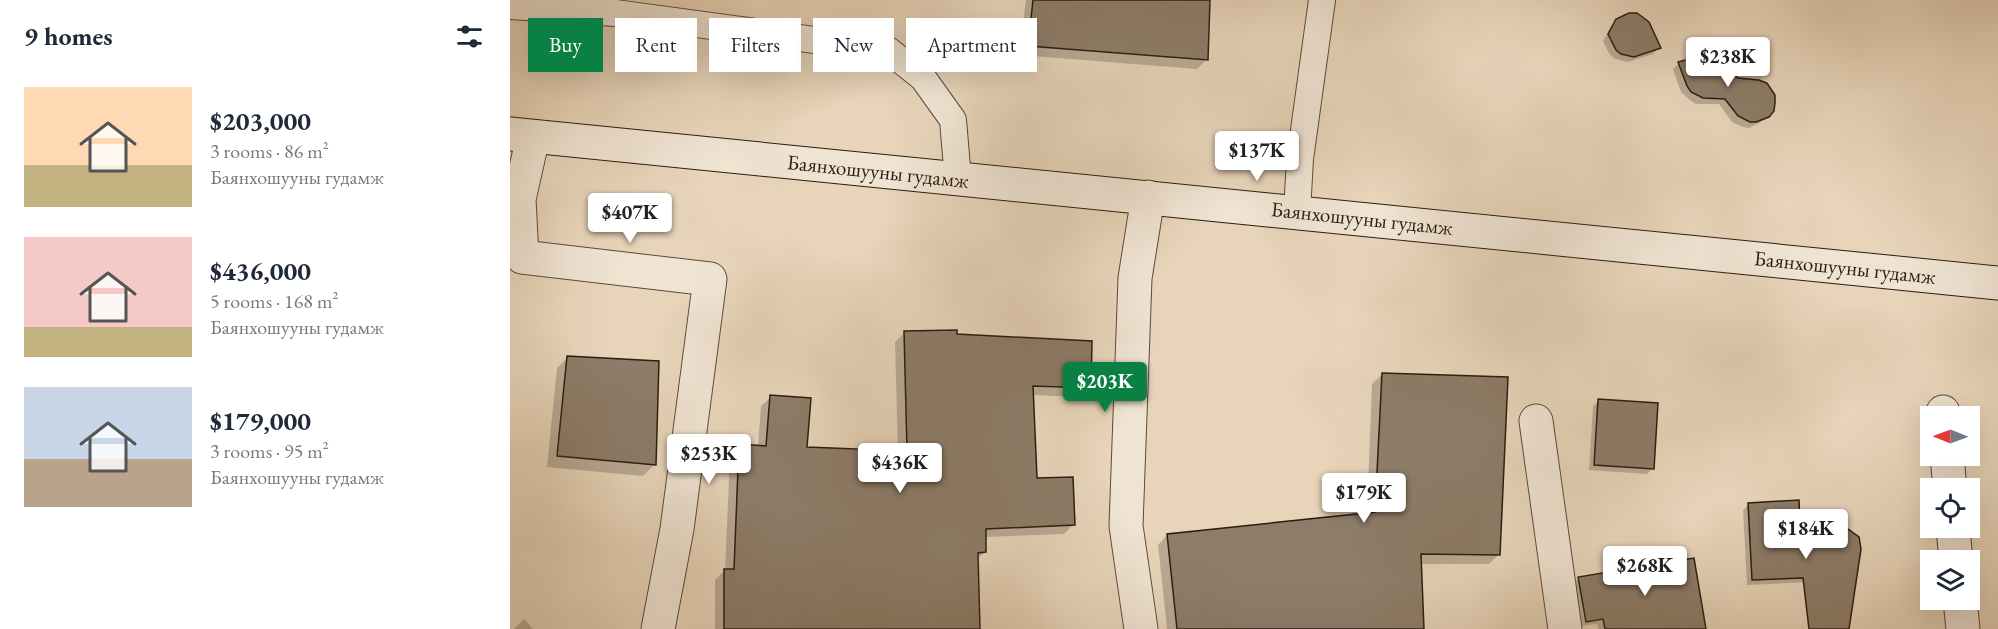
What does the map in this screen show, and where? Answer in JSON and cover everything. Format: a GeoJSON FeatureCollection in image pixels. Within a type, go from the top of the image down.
{"type":"FeatureCollection","features":[{"type":"Feature","properties":{"kind":"main road","name":"Баянхошууны гудамж"},"geometry":{"type":"LineString","coordinates":[[522,136],[1998,283]]}},
{"type":"Feature","properties":{"kind":"main road"},"geometry":{"type":"LineString","coordinates":[[522,136],[519,199],[522,257],[710,279],[678,530],[658,629]]}},
{"type":"Feature","properties":{"kind":"main road"},"geometry":{"type":"LineString","coordinates":[[1141,629],[1126,526],[1134,278],[1148,197]]}},
{"type":"Feature","properties":{"kind":"main road"},"geometry":{"type":"LineString","coordinates":[[1536,421],[1565,629]]}},
{"type":"Feature","properties":{"kind":"main road"},"geometry":{"type":"LineString","coordinates":[[1961,610],[1962,629]]}},
{"type":"Feature","properties":{"kind":"lane"},"geometry":{"type":"LineString","coordinates":[[1297,212],[1300,159],[1322,0]]}},
{"type":"Feature","properties":{"kind":"lane"},"geometry":{"type":"LineString","coordinates":[[510,6],[615,13],[888,50],[923,78],[953,120],[958,179]]}},
{"type":"Feature","properties":{"kind":"building"},"geometry":{"type":"Polygon","coordinates":[[[1033,0],[1210,0],[1208,60],[1037,47],[1037,18],[1031,18],[1033,0]]]}},
{"type":"Feature","properties":{"kind":"building"},"geometry":{"type":"Polygon","coordinates":[[[1629,13],[1637,13],[1649,22],[1661,48],[1634,57],[1621,54],[1616,50],[1608,34],[1616,19],[1629,13]]]}},
{"type":"Feature","properties":{"kind":"building"},"geometry":{"type":"Polygon","coordinates":[[[1713,55],[1719,59],[1738,78],[1767,83],[1775,95],[1774,111],[1769,117],[1750,122],[1738,116],[1725,99],[1703,98],[1691,92],[1678,62],[1713,55]]]}},
{"type":"Feature","properties":{"kind":"building"},"geometry":{"type":"Polygon","coordinates":[[[957,330],[957,334],[1092,341],[1091,388],[1033,386],[1037,478],[1073,477],[1075,525],[986,529],[986,552],[978,553],[980,629],[724,629],[724,569],[734,569],[739,444],[766,446],[770,395],[811,398],[807,447],[907,451],[904,331],[957,330]]]}},
{"type":"Feature","properties":{"kind":"building"},"geometry":{"type":"Polygon","coordinates":[[[567,356],[659,361],[656,465],[557,456],[567,356]]]}},
{"type":"Feature","properties":{"kind":"building"},"geometry":{"type":"Polygon","coordinates":[[[1382,373],[1508,377],[1500,555],[1421,554],[1424,629],[1177,629],[1167,534],[1375,512],[1382,373]]]}},
{"type":"Feature","properties":{"kind":"building"},"geometry":{"type":"Polygon","coordinates":[[[1598,399],[1658,403],[1654,469],[1594,465],[1598,399]]]}},
{"type":"Feature","properties":{"kind":"building"},"geometry":{"type":"Polygon","coordinates":[[[1799,500],[1800,523],[1845,527],[1859,537],[1861,549],[1849,629],[1809,629],[1803,578],[1752,580],[1748,503],[1799,500]]]}},
{"type":"Feature","properties":{"kind":"building"},"geometry":{"type":"Polygon","coordinates":[[[1694,558],[1706,629],[1605,629],[1603,619],[1586,622],[1578,577],[1694,558]]]}}]}
